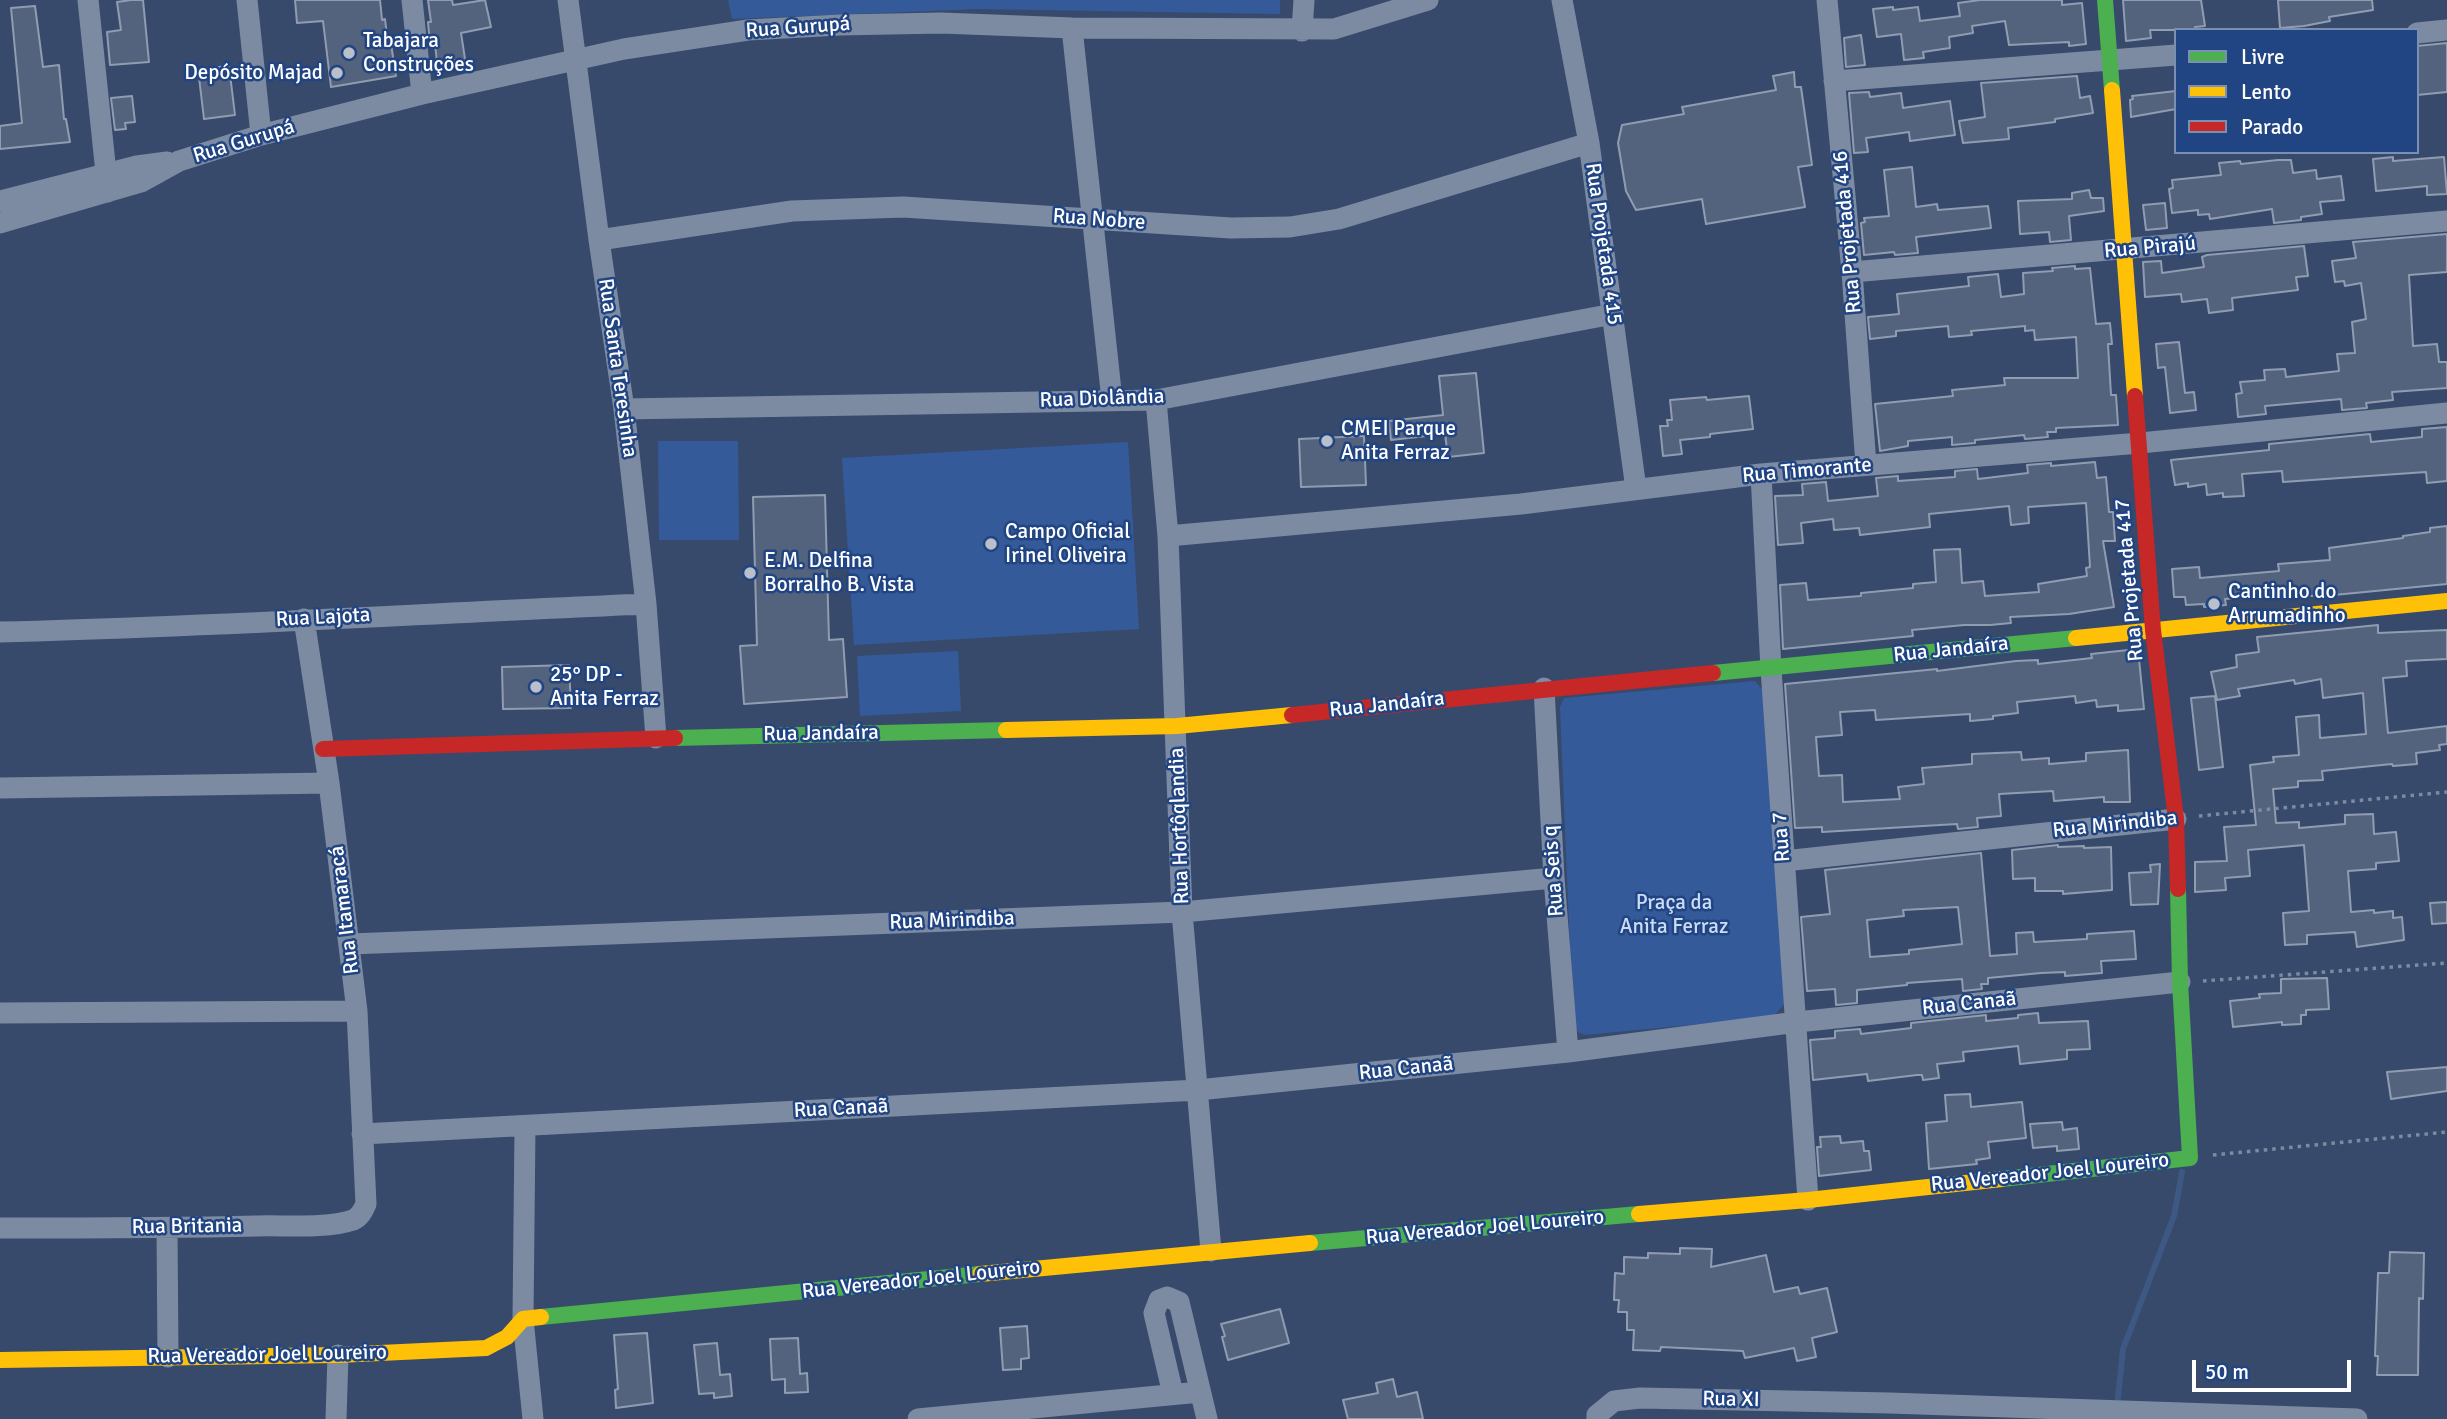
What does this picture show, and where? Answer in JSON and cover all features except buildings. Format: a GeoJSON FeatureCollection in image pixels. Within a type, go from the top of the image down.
{"type":"FeatureCollection","features":[{"type":"Feature","properties":{"kind":"street"},"geometry":{"type":"LineString","coordinates":[[88,0],[107,183]]}},
{"type":"Feature","properties":{"kind":"street"},"geometry":{"type":"LineString","coordinates":[[247,0],[261,135]]}},
{"type":"Feature","properties":{"kind":"street"},"geometry":{"type":"LineString","coordinates":[[412,0],[422,94]]}},
{"type":"Feature","properties":{"kind":"street","name":"Rua Santa Teresinha"},"geometry":{"type":"LineString","coordinates":[[569,0],[599,240],[624,409],[646,604],[656,738]]}},
{"type":"Feature","properties":{"kind":"street"},"geometry":{"type":"LineString","coordinates":[[1303,31],[1304,0]]}},
{"type":"Feature","properties":{"kind":"street","name":"Rua Gurupá"},"geometry":{"type":"LineString","coordinates":[[0,201],[107,183],[141,182],[179,161],[261,135],[422,94],[624,49],[748,30],[840,24],[941,23],[1303,31],[1334,29],[1428,0]]}},
{"type":"Feature","properties":{"kind":"street","name":"Rua Projetada 415"},"geometry":{"type":"LineString","coordinates":[[1562,0],[1589,143],[1636,489]]}},
{"type":"Feature","properties":{"kind":"street","name":"Rua Projetada 416"},"geometry":{"type":"LineString","coordinates":[[1827,0],[1852,272],[1866,465]]}},
{"type":"Feature","properties":{"kind":"street","name":"Rua Projetada 417"},"geometry":{"type":"LineString","coordinates":[[2105,0],[2153,630],[2176,818],[2180,982],[2190,1158]]}},
{"type":"Feature","properties":{"kind":"street"},"geometry":{"type":"LineString","coordinates":[[1072,27],[1112,400]]}},
{"type":"Feature","properties":{"kind":"street"},"geometry":{"type":"LineString","coordinates":[[2419,33],[2447,30]]}},
{"type":"Feature","properties":{"kind":"street"},"geometry":{"type":"LineString","coordinates":[[1834,81],[2174,55]]}},
{"type":"Feature","properties":{"kind":"street","name":"Rua Nobre"},"geometry":{"type":"LineString","coordinates":[[599,240],[792,211],[903,207],[1231,228],[1290,228],[1339,219],[1589,143]]}},
{"type":"Feature","properties":{"kind":"street","name":"Rua Gurupá"},"geometry":{"type":"LineString","coordinates":[[0,222],[107,183]]}},
{"type":"Feature","properties":{"kind":"street","name":"Rua Pirajú"},"geometry":{"type":"LineString","coordinates":[[1852,272],[2447,221]]}},
{"type":"Feature","properties":{"kind":"street","name":"Rua Diolândia"},"geometry":{"type":"LineString","coordinates":[[624,409],[1156,400],[1613,314]]}},
{"type":"Feature","properties":{"kind":"street","name":"Rua Hortôqlandia"},"geometry":{"type":"LineString","coordinates":[[1156,400],[1168,536],[1182,912],[1211,1251]]}},
{"type":"Feature","properties":{"kind":"street","name":"Rua Timorante"},"geometry":{"type":"LineString","coordinates":[[1168,536],[1521,504],[1761,474],[2140,443],[2447,414]]}},
{"type":"Feature","properties":{"kind":"street","name":"Rua 7"},"geometry":{"type":"LineString","coordinates":[[1761,474],[1771,668],[1808,1200]]}},
{"type":"Feature","properties":{"kind":"street","name":"Rua Jandaíra"},"geometry":{"type":"LineString","coordinates":[[323,748],[1177,726],[2447,600]]}},
{"type":"Feature","properties":{"kind":"street","name":"Rua Lajota"},"geometry":{"type":"LineString","coordinates":[[0,632],[152,628],[646,604]]}},
{"type":"Feature","properties":{"kind":"street","name":"Rua Itamaracá"},"geometry":{"type":"LineString","coordinates":[[304,619],[350,944],[357,1011],[366,1204]]}},
{"type":"Feature","properties":{"kind":"street","name":"Rua Seis q"},"geometry":{"type":"LineString","coordinates":[[1544,688],[1554,878],[1568,1052]]}},
{"type":"Feature","properties":{"kind":"street"},"geometry":{"type":"LineString","coordinates":[[0,788],[329,783]]}},
{"type":"Feature","properties":{"kind":"street","name":"Rua Mirindiba"},"geometry":{"type":"LineString","coordinates":[[1784,861],[2176,818]]}},
{"type":"Feature","properties":{"kind":"street","name":"Rua Mirindiba"},"geometry":{"type":"LineString","coordinates":[[350,944],[1182,912],[1554,878]]}},
{"type":"Feature","properties":{"kind":"street","name":"Rua Canaã"},"geometry":{"type":"LineString","coordinates":[[362,1134],[1198,1090],[1568,1052],[1797,1022],[2180,982]]}},
{"type":"Feature","properties":{"kind":"street"},"geometry":{"type":"LineString","coordinates":[[0,1013],[357,1011]]}},
{"type":"Feature","properties":{"kind":"street"},"geometry":{"type":"LineString","coordinates":[[525,1126],[523,1319],[533,1419]]}},
{"type":"Feature","properties":{"kind":"street","name":"Rua Vereador Joel Loureiro"},"geometry":{"type":"LineString","coordinates":[[0,1360],[338,1355],[486,1348],[507,1337],[523,1319],[1211,1251],[1808,1200],[2190,1158]]}},
{"type":"Feature","properties":{"kind":"street","name":"Rua Britania"},"geometry":{"type":"LineString","coordinates":[[0,1228],[338,1224],[358,1218],[366,1204]]}},
{"type":"Feature","properties":{"kind":"street"},"geometry":{"type":"LineString","coordinates":[[167,1228],[168,1357]]}},
{"type":"Feature","properties":{"kind":"street"},"geometry":{"type":"LineString","coordinates":[[1172,1394],[1154,1312],[1159,1300],[1167,1297],[1179,1302],[1207,1419]]}},
{"type":"Feature","properties":{"kind":"street"},"geometry":{"type":"LineString","coordinates":[[336,1419],[338,1355]]}},
{"type":"Feature","properties":{"kind":"street"},"geometry":{"type":"LineString","coordinates":[[918,1419],[1200,1392]]}},
{"type":"Feature","properties":{"kind":"street","name":"Rua XI"},"geometry":{"type":"LineString","coordinates":[[1601,1413],[1614,1401],[1640,1398],[1892,1411],[2119,1410],[2357,1419]]}},
{"type":"Feature","properties":{"kind":"path","name":"Rua Mirindiba"},"geometry":{"type":"LineString","coordinates":[[2176,818],[2447,792]]}},
{"type":"Feature","properties":{"kind":"path"},"geometry":{"type":"LineString","coordinates":[[2180,982],[2447,963]]}},
{"type":"Feature","properties":{"kind":"path","name":"Rua Vereador Joel Loureiro"},"geometry":{"type":"LineString","coordinates":[[2190,1158],[2447,1132]]}},
{"type":"Feature","properties":{"kind":"green space"},"geometry":{"type":"Polygon","coordinates":[[[728,0],[1280,0],[1280,14],[979,9],[732,19],[728,0]]]}},
{"type":"Feature","properties":{"kind":"green space"},"geometry":{"type":"Polygon","coordinates":[[[658,441],[738,441],[739,540],[659,540],[658,441]]]}},
{"type":"Feature","properties":{"kind":"green space","name":"Campo Oficial Irinel Oliveira"},"geometry":{"type":"Polygon","coordinates":[[[1128,442],[1139,629],[854,645],[842,458],[1128,442]]]}},
{"type":"Feature","properties":{"kind":"green space"},"geometry":{"type":"Polygon","coordinates":[[[958,651],[961,711],[860,716],[857,656],[958,651]]]}},
{"type":"Feature","properties":{"kind":"green space","name":"Praça da Anita Ferraz"},"geometry":{"type":"Polygon","coordinates":[[[1755,681],[1764,691],[1785,1003],[1773,1017],[1585,1035],[1578,1032],[1573,1023],[1560,707],[1564,698],[1755,681]]]}},
{"type":"Feature","properties":{"kind":"waterway"},"geometry":{"type":"LineString","coordinates":[[2117,1407],[2123,1349],[2174,1216],[2182,1172]]}},
{"type":"Feature","properties":{"kind":"traffic: fast"},"geometry":{"type":"LineString","coordinates":[[2105,0],[2112,90]]}},
{"type":"Feature","properties":{"kind":"traffic: fast"},"geometry":{"type":"LineString","coordinates":[[1713,673],[2076,638]]}},
{"type":"Feature","properties":{"kind":"traffic: fast"},"geometry":{"type":"LineString","coordinates":[[675,738],[1006,730]]}},
{"type":"Feature","properties":{"kind":"traffic: fast"},"geometry":{"type":"LineString","coordinates":[[2002,1179],[2190,1158],[2180,982],[2178,889]]}},
{"type":"Feature","properties":{"kind":"traffic: fast"},"geometry":{"type":"LineString","coordinates":[[1310,1243],[1639,1214]]}},
{"type":"Feature","properties":{"kind":"traffic: fast"},"geometry":{"type":"LineString","coordinates":[[541,1317],[980,1274]]}},
{"type":"Feature","properties":{"kind":"traffic: slow"},"geometry":{"type":"LineString","coordinates":[[2112,90],[2135,396]]}},
{"type":"Feature","properties":{"kind":"traffic: slow"},"geometry":{"type":"LineString","coordinates":[[2076,638],[2447,601]]}},
{"type":"Feature","properties":{"kind":"traffic: slow"},"geometry":{"type":"LineString","coordinates":[[1006,730],[1177,726],[1292,715]]}},
{"type":"Feature","properties":{"kind":"traffic: slow"},"geometry":{"type":"LineString","coordinates":[[1639,1214],[1808,1200],[2002,1179]]}},
{"type":"Feature","properties":{"kind":"traffic: slow"},"geometry":{"type":"LineString","coordinates":[[980,1274],[1310,1243]]}},
{"type":"Feature","properties":{"kind":"traffic: slow"},"geometry":{"type":"LineString","coordinates":[[0,1360],[338,1355],[486,1348],[507,1337],[523,1319],[541,1317]]}},
{"type":"Feature","properties":{"kind":"traffic: jam"},"geometry":{"type":"LineString","coordinates":[[2135,396],[2153,630],[2176,819],[2178,889]]}},
{"type":"Feature","properties":{"kind":"traffic: jam"},"geometry":{"type":"LineString","coordinates":[[1292,715],[1713,673]]}},
{"type":"Feature","properties":{"kind":"traffic: jam"},"geometry":{"type":"LineString","coordinates":[[323,749],[675,738]]}},
{"type":"Feature","properties":{"kind":"place","name":"Tabajara Construções"},"geometry":{"type":"Point","coordinates":[349,53]}},
{"type":"Feature","properties":{"kind":"place","name":"Depósito Majad"},"geometry":{"type":"Point","coordinates":[337,73]}},
{"type":"Feature","properties":{"kind":"place","name":"CMEI Parque Anita Ferraz"},"geometry":{"type":"Point","coordinates":[1327,441]}},
{"type":"Feature","properties":{"kind":"place","name":"Campo Oficial Irinel Oliveira"},"geometry":{"type":"Point","coordinates":[991,544]}},
{"type":"Feature","properties":{"kind":"place","name":"E.M. Delfina Borralho B. Vista"},"geometry":{"type":"Point","coordinates":[750,573]}},
{"type":"Feature","properties":{"kind":"place","name":"Cantinho do Arrumadinho"},"geometry":{"type":"Point","coordinates":[2214,604]}},
{"type":"Feature","properties":{"kind":"place","name":"25° DP - Anita Ferraz"},"geometry":{"type":"Point","coordinates":[536,687]}}]}
